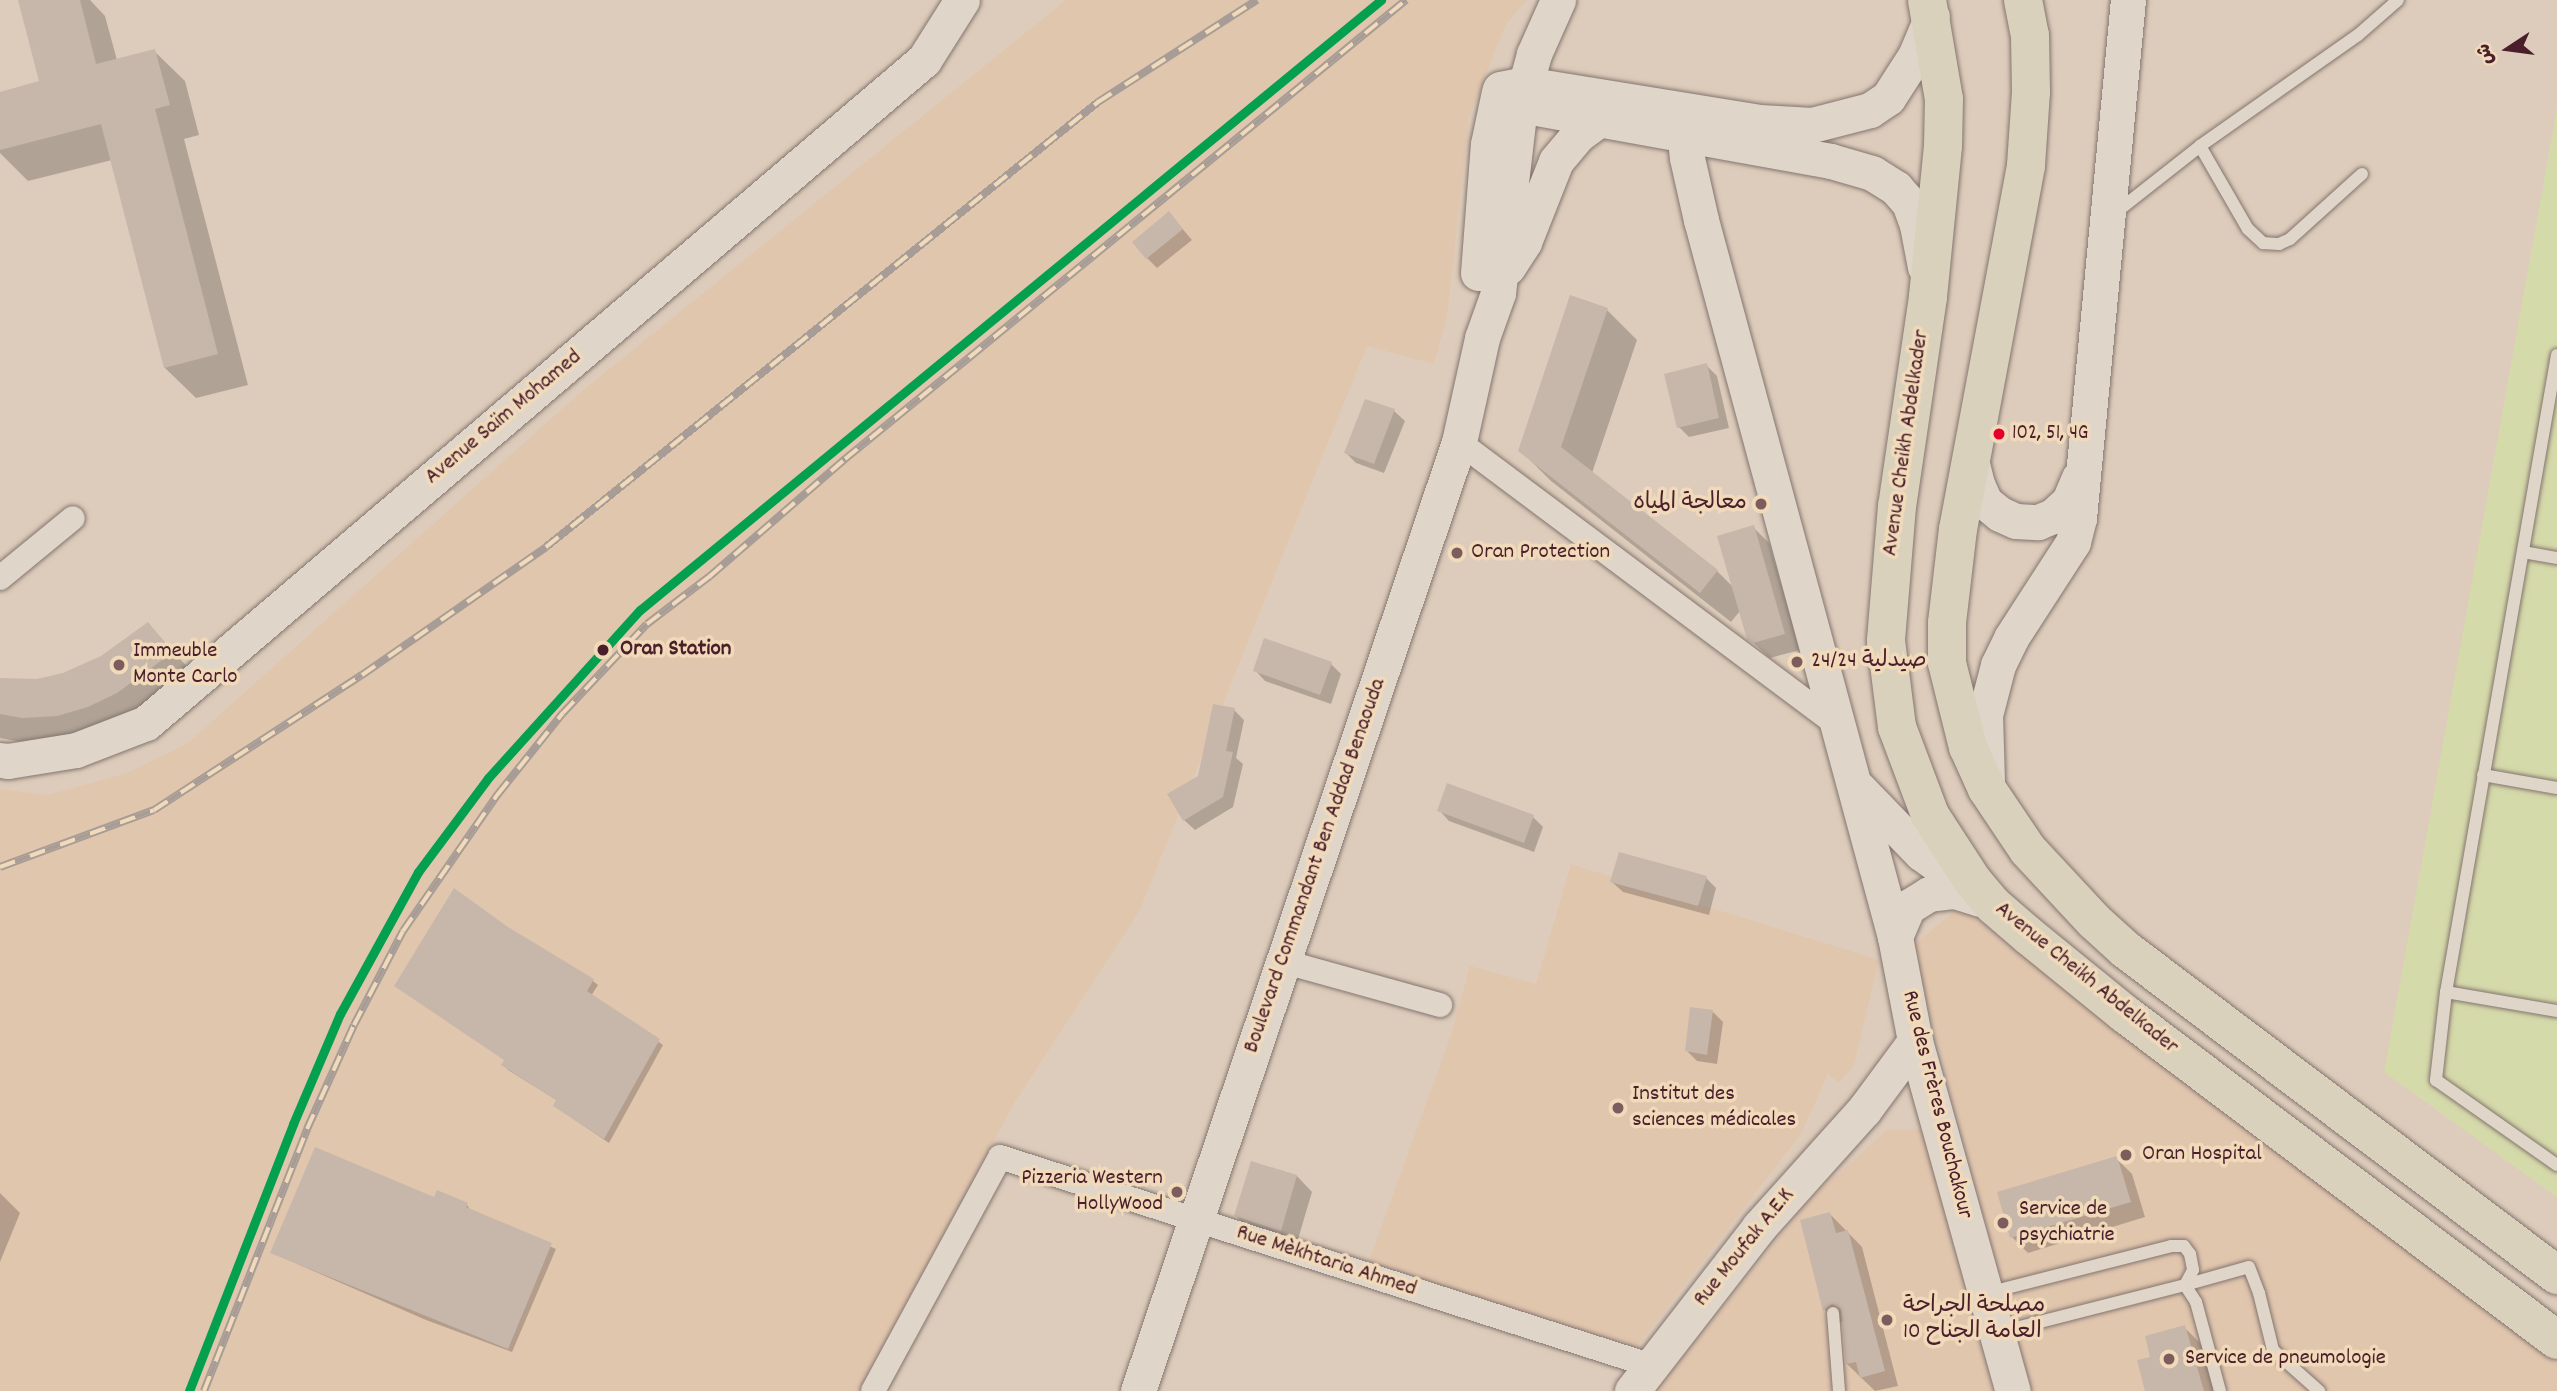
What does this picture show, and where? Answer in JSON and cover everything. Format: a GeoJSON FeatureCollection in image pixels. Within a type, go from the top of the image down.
{"type":"FeatureCollection","features":[{"type":"Feature","properties":{"kind":"main road","name":"Avenue Cheikh Abdelkader"},"geometry":{"type":"LineString","coordinates":[[2023,0],[2029,35],[2031,92],[2026,166],[1950,584],[1947,663],[1968,747],[1987,789],[2028,850],[2065,893],[2126,950],[2498,1231],[2555,1263]]}},
{"type":"Feature","properties":{"kind":"main road","name":"Avenue Cheikh Abdelkader"},"geometry":{"type":"LineString","coordinates":[[1929,8],[1944,99],[1928,297],[1897,506],[1888,587],[1886,641],[1889,687],[1897,727],[1930,815],[1964,869],[1993,905],[2125,1014],[2557,1340]]}},
{"type":"Feature","properties":{"kind":"street","name":"Avenue Saïm Mohamed"},"geometry":{"type":"LineString","coordinates":[[0,760],[76,751],[146,723],[923,60],[962,0]]}},
{"type":"Feature","properties":{"kind":"street","name":"Boulevard Commandant Ben Addad Benaouda"},"geometry":{"type":"LineString","coordinates":[[1138,1391],[1459,442],[1482,338],[1495,310],[1501,275],[1517,47],[1544,0]]}},
{"type":"Feature","properties":{"kind":"street","name":"Boulevard Commandant Ben Addad Benaouda"},"geometry":{"type":"LineString","coordinates":[[1482,338],[1476,292],[1488,144],[1558,0]]}},
{"type":"Feature","properties":{"kind":"street"},"geometry":{"type":"LineString","coordinates":[[1987,789],[1985,715],[1990,690],[2011,638],[2074,542],[2109,218],[2128,0]]}},
{"type":"Feature","properties":{"kind":"street"},"geometry":{"type":"LineString","coordinates":[[1515,92],[1597,121],[1647,129],[1683,122],[1812,125],[1870,110],[1888,98],[1899,83],[1929,8]]}},
{"type":"Feature","properties":{"kind":"street"},"geometry":{"type":"LineString","coordinates":[[1515,92],[1683,122],[1853,166],[1896,188],[1909,203],[1917,225],[1928,297]]}},
{"type":"Feature","properties":{"kind":"street"},"geometry":{"type":"LineString","coordinates":[[1501,275],[1520,252],[1548,175],[1560,155],[1579,134],[1597,121]]}},
{"type":"Feature","properties":{"kind":"street"},"geometry":{"type":"LineString","coordinates":[[1683,122],[1695,193],[1895,937]]}},
{"type":"Feature","properties":{"kind":"street"},"geometry":{"type":"LineString","coordinates":[[1647,129],[1665,149],[1682,181],[1695,193]]}},
{"type":"Feature","properties":{"kind":"street"},"geometry":{"type":"LineString","coordinates":[[1459,442],[1837,726]]}},
{"type":"Feature","properties":{"kind":"street"},"geometry":{"type":"LineString","coordinates":[[1972,460],[1977,484],[1985,502],[2000,514],[2016,521],[2038,522],[2053,516],[2069,501],[2081,471]]}},
{"type":"Feature","properties":{"kind":"street"},"geometry":{"type":"LineString","coordinates":[[0,578],[73,519]]}},
{"type":"Feature","properties":{"kind":"street"},"geometry":{"type":"LineString","coordinates":[[1854,782],[1922,853],[1993,905]]}},
{"type":"Feature","properties":{"kind":"street"},"geometry":{"type":"LineString","coordinates":[[1895,937],[1908,907],[1929,894],[1955,891],[1993,905]]}},
{"type":"Feature","properties":{"kind":"street","name":"Rue des Frères Bouchakour"},"geometry":{"type":"LineString","coordinates":[[1895,937],[1916,1041],[2013,1391]]}},
{"type":"Feature","properties":{"kind":"street"},"geometry":{"type":"LineString","coordinates":[[1285,962],[1440,1004]]}},
{"type":"Feature","properties":{"kind":"street","name":"Rue Moufak A.E.K"},"geometry":{"type":"LineString","coordinates":[[1642,1379],[1759,1227],[1864,1110],[1916,1041]]}},
{"type":"Feature","properties":{"kind":"street"},"geometry":{"type":"LineString","coordinates":[[1864,1110],[1931,1098]]}},
{"type":"Feature","properties":{"kind":"street","name":"Rue Mèkhtaria Ahmed"},"geometry":{"type":"LineString","coordinates":[[873,1391],[1000,1157],[1194,1219],[1642,1379]]}},
{"type":"Feature","properties":{"kind":"lane"},"geometry":{"type":"LineString","coordinates":[[2109,218],[2200,146],[2358,34],[2398,0]]}},
{"type":"Feature","properties":{"kind":"lane"},"geometry":{"type":"LineString","coordinates":[[2200,146],[2248,229],[2263,243],[2279,244],[2290,239],[2362,174]]}},
{"type":"Feature","properties":{"kind":"lane"},"geometry":{"type":"LineString","coordinates":[[2557,355],[2446,992],[2436,1080],[2557,1165]]}},
{"type":"Feature","properties":{"kind":"lane"},"geometry":{"type":"LineString","coordinates":[[2522,552],[2557,558]]}},
{"type":"Feature","properties":{"kind":"lane"},"geometry":{"type":"LineString","coordinates":[[2483,775],[2557,788]]}},
{"type":"Feature","properties":{"kind":"lane"},"geometry":{"type":"LineString","coordinates":[[2446,992],[2557,1011]]}},
{"type":"Feature","properties":{"kind":"lane"},"geometry":{"type":"LineString","coordinates":[[1986,1293],[2171,1246],[2184,1246],[2190,1254],[2193,1270],[2185,1285]]}},
{"type":"Feature","properties":{"kind":"lane"},"geometry":{"type":"LineString","coordinates":[[1997,1334],[2249,1267],[2259,1293],[2273,1350],[2319,1391]]}},
{"type":"Feature","properties":{"kind":"lane"},"geometry":{"type":"LineString","coordinates":[[2185,1285],[2196,1302],[2220,1391]]}},
{"type":"Feature","properties":{"kind":"lane"},"geometry":{"type":"LineString","coordinates":[[1833,1313],[1839,1391]]}},
{"type":"Feature","properties":{"kind":"shaded area","name":"Oran Station"},"geometry":{"type":"Polygon","coordinates":[[[1066,0],[1527,0],[1506,24],[1469,117],[1447,316],[1434,364],[1367,346],[1139,912],[1015,1102],[859,1391],[0,1391],[0,789],[48,795],[127,773],[188,743],[581,392],[1066,0]]]}},
{"type":"Feature","properties":{"kind":"shaded area","name":"Institut des sciences médicales"},"geometry":{"type":"Polygon","coordinates":[[[1571,864],[1879,960],[1854,1065],[1839,1083],[1828,1074],[1801,1134],[1634,1350],[1369,1261],[1452,1032],[1470,966],[1536,984],[1571,864]]]}},
{"type":"Feature","properties":{"kind":"shaded area","name":"Oran Hospital"},"geometry":{"type":"Polygon","coordinates":[[[1960,907],[2557,1364],[2557,1391],[2030,1391],[1912,946],[1960,907]]]}},
{"type":"Feature","properties":{"kind":"shaded area"},"geometry":{"type":"Polygon","coordinates":[[[1922,1129],[1994,1391],[1656,1391],[1808,1201],[1887,1130],[1922,1129]]]}},
{"type":"Feature","properties":{"kind":"green space"},"geometry":{"type":"Polygon","coordinates":[[[2557,108],[2557,1197],[2384,1072],[2557,108]]]}},
{"type":"Feature","properties":{"kind":"building"},"geometry":{"type":"Polygon","coordinates":[[[18,0],[80,0],[96,64],[155,49],[170,105],[155,109],[218,354],[164,368],[101,124],[0,150],[0,92],[39,81],[18,0]]]}},
{"type":"Feature","properties":{"kind":"building"},"geometry":{"type":"Polygon","coordinates":[[[1169,211],[1183,229],[1146,259],[1132,242],[1169,211]]]}},
{"type":"Feature","properties":{"kind":"building"},"geometry":{"type":"Polygon","coordinates":[[[1570,295],[1608,308],[1561,447],[1718,570],[1700,593],[1518,451],[1570,295]]]}},
{"type":"Feature","properties":{"kind":"building"},"geometry":{"type":"Polygon","coordinates":[[[1707,363],[1719,418],[1677,428],[1664,374],[1707,363]]]}},
{"type":"Feature","properties":{"kind":"building"},"geometry":{"type":"Polygon","coordinates":[[[1365,399],[1395,409],[1374,464],[1344,453],[1365,399]]]}},
{"type":"Feature","properties":{"kind":"building"},"geometry":{"type":"Polygon","coordinates":[[[1754,525],[1785,634],[1753,643],[1747,639],[1717,536],[1754,525]]]}},
{"type":"Feature","properties":{"kind":"building","name":"Immeuble Monte Carlo"},"geometry":{"type":"Polygon","coordinates":[[[148,622],[173,652],[117,693],[88,707],[57,716],[22,718],[0,714],[0,678],[37,679],[63,673],[101,656],[148,622]]]}},
{"type":"Feature","properties":{"kind":"building"},"geometry":{"type":"Polygon","coordinates":[[[1264,638],[1332,662],[1320,695],[1253,671],[1264,638]]]}},
{"type":"Feature","properties":{"kind":"building"},"geometry":{"type":"Polygon","coordinates":[[[1213,704],[1235,708],[1226,751],[1233,752],[1223,797],[1183,821],[1167,794],[1198,776],[1213,704]]]}},
{"type":"Feature","properties":{"kind":"building"},"geometry":{"type":"Polygon","coordinates":[[[1447,783],[1534,815],[1524,843],[1437,811],[1447,783]]]}},
{"type":"Feature","properties":{"kind":"building"},"geometry":{"type":"Polygon","coordinates":[[[1619,852],[1707,876],[1698,906],[1610,882],[1619,852]]]}},
{"type":"Feature","properties":{"kind":"building"},"geometry":{"type":"Polygon","coordinates":[[[454,888],[508,927],[594,979],[587,991],[660,1039],[604,1139],[553,1106],[556,1100],[501,1065],[504,1060],[394,986],[454,888]]]}},
{"type":"Feature","properties":{"kind":"building"},"geometry":{"type":"Polygon","coordinates":[[[1690,1007],[1713,1010],[1707,1055],[1685,1051],[1690,1007]]]}},
{"type":"Feature","properties":{"kind":"building"},"geometry":{"type":"Polygon","coordinates":[[[315,1147],[434,1197],[437,1190],[468,1203],[466,1207],[552,1243],[508,1349],[270,1253],[315,1147]]]}},
{"type":"Feature","properties":{"kind":"building"},"geometry":{"type":"Polygon","coordinates":[[[2117,1156],[2131,1202],[2010,1238],[1997,1192],[2117,1156]]]}},
{"type":"Feature","properties":{"kind":"building"},"geometry":{"type":"Polygon","coordinates":[[[1251,1161],[1297,1175],[1281,1231],[1234,1216],[1251,1161]]]}},
{"type":"Feature","properties":{"kind":"building"},"geometry":{"type":"Polygon","coordinates":[[[1830,1212],[1836,1233],[1848,1230],[1885,1371],[1860,1378],[1856,1362],[1846,1364],[1841,1309],[1832,1304],[1823,1311],[1800,1220],[1830,1212]]]}},
{"type":"Feature","properties":{"kind":"building","name":"Service de pneumologie"},"geometry":{"type":"Polygon","coordinates":[[[2185,1325],[2204,1391],[2145,1391],[2137,1360],[2150,1357],[2145,1336],[2185,1325]]]}},
{"type":"Feature","properties":{"kind":"railway"},"geometry":{"type":"LineString","coordinates":[[0,867],[154,810],[362,675],[546,547],[1098,102],[1257,0]]}},
{"type":"Feature","properties":{"kind":"railway"},"geometry":{"type":"LineString","coordinates":[[204,1391],[307,1129],[354,1025],[403,931],[498,794],[563,713],[647,624],[710,576],[845,459],[1406,0]]}},
{"type":"Feature","properties":{"kind":"transit line"},"geometry":{"type":"LineString","coordinates":[[189,1391],[293,1124],[340,1014],[418,872],[488,778],[640,610],[1381,0]]}},
{"type":"Feature","properties":{"kind":"place","name":"102, 51, 4G"},"geometry":{"type":"Point","coordinates":[1999,434]}},
{"type":"Feature","properties":{"kind":"place","name":"معالجة المياه"},"geometry":{"type":"Point","coordinates":[1761,504]}},
{"type":"Feature","properties":{"kind":"place","name":"Oran Protection"},"geometry":{"type":"Point","coordinates":[1457,553]}},
{"type":"Feature","properties":{"kind":"place","name":"Oran Station"},"geometry":{"type":"Point","coordinates":[603,650]}},
{"type":"Feature","properties":{"kind":"place","name":"صيدلية 24/24"},"geometry":{"type":"Point","coordinates":[1797,662]}},
{"type":"Feature","properties":{"kind":"place","name":"Immeuble Monte Carlo"},"geometry":{"type":"Point","coordinates":[119,665]}},
{"type":"Feature","properties":{"kind":"place","name":"Institut des sciences médicales"},"geometry":{"type":"Point","coordinates":[1618,1108]}},
{"type":"Feature","properties":{"kind":"place","name":"Oran Hospital"},"geometry":{"type":"Point","coordinates":[2126,1155]}},
{"type":"Feature","properties":{"kind":"place","name":"Pizzeria Western HollyWood"},"geometry":{"type":"Point","coordinates":[1177,1192]}},
{"type":"Feature","properties":{"kind":"place","name":"Service de psychiatrie"},"geometry":{"type":"Point","coordinates":[2003,1223]}},
{"type":"Feature","properties":{"kind":"place","name":"مصلحة الجراحة العامة الجناح 10"},"geometry":{"type":"Point","coordinates":[1887,1320]}},
{"type":"Feature","properties":{"kind":"place","name":"Service de pneumologie"},"geometry":{"type":"Point","coordinates":[2169,1359]}}]}
